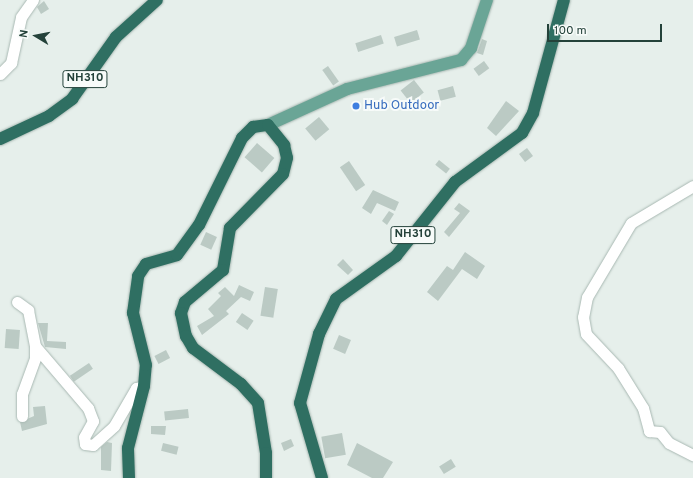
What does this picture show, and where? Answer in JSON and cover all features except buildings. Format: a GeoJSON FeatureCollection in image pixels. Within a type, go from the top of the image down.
{"type":"FeatureCollection","features":[{"type":"Feature","properties":{"kind":"highway","name":"NH310"},"geometry":{"type":"LineString","coordinates":[[0,139],[49,116],[72,99],[116,37],[157,0]]}},
{"type":"Feature","properties":{"kind":"highway","name":"NH310"},"geometry":{"type":"LineString","coordinates":[[322,478],[300,403],[320,334],[336,299],[396,256],[455,182],[522,133],[533,112],[564,0]]}},
{"type":"Feature","properties":{"kind":"highway"},"geometry":{"type":"LineString","coordinates":[[129,478],[128,448],[144,386],[146,365],[134,312],[138,276],[146,264],[177,255],[199,225],[242,138],[253,127],[268,125],[284,145],[287,158],[283,174],[230,228],[223,270],[185,302],[182,313],[186,336],[194,348],[241,384],[258,403],[266,453],[266,478]]}},
{"type":"Feature","properties":{"kind":"main road"},"geometry":{"type":"LineString","coordinates":[[268,125],[347,89],[461,60],[471,48],[487,0]]}},
{"type":"Feature","properties":{"kind":"street"},"geometry":{"type":"LineString","coordinates":[[0,74],[11,63],[21,17],[33,0]]}},
{"type":"Feature","properties":{"kind":"street"},"geometry":{"type":"LineString","coordinates":[[693,186],[631,223],[587,297],[583,317],[586,334],[618,368],[643,408],[649,431],[660,432],[669,443],[693,455]]}},
{"type":"Feature","properties":{"kind":"street"},"geometry":{"type":"LineString","coordinates":[[17,302],[28,310],[35,346],[35,358],[22,394],[22,416]]}},
{"type":"Feature","properties":{"kind":"street"},"geometry":{"type":"LineString","coordinates":[[35,346],[88,408],[93,421],[84,437],[85,444],[93,445],[114,426],[136,388],[144,386]]}},
{"type":"Feature","properties":{"kind":"place","name":"Hub Outdoor"},"geometry":{"type":"Point","coordinates":[356,106]}}]}
